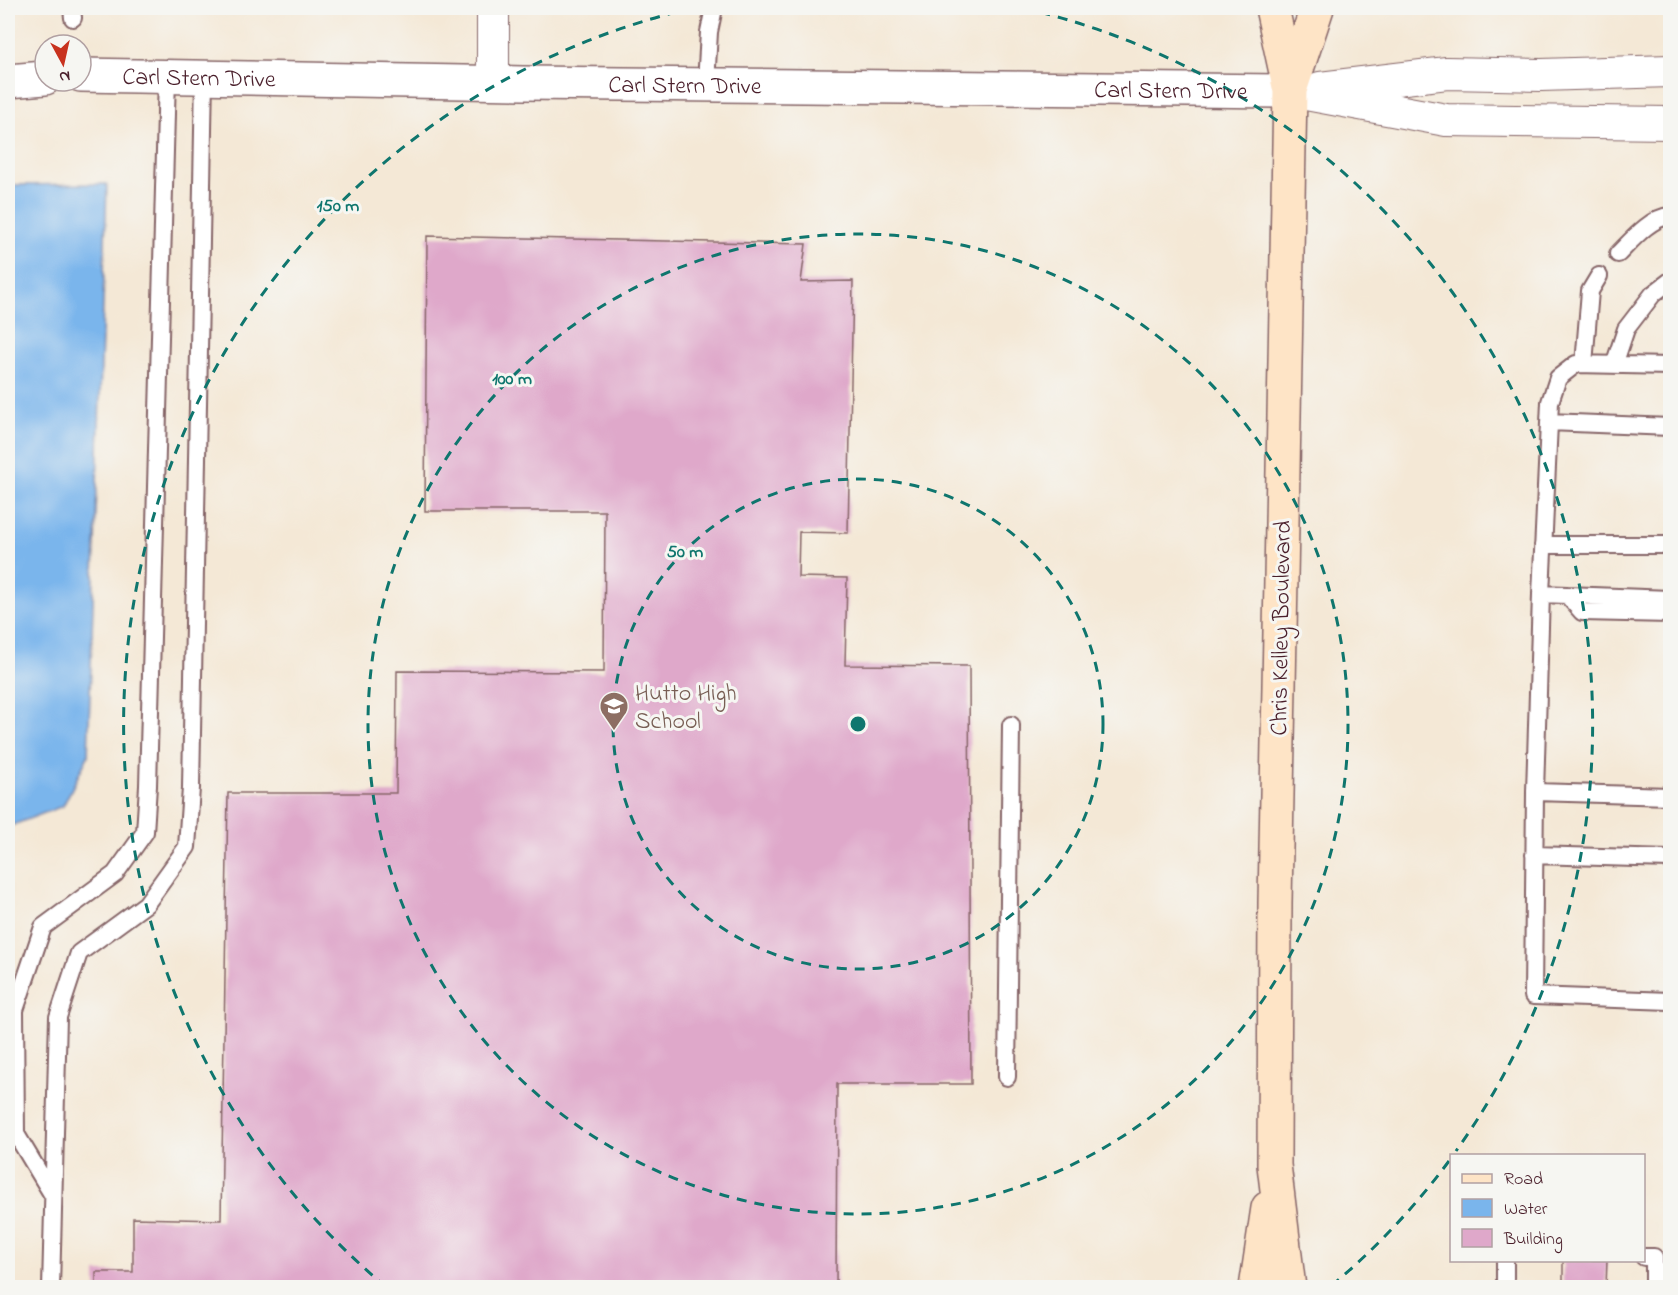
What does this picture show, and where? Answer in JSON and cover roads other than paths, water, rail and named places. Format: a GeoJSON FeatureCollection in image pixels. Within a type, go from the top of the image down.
{"type":"FeatureCollection","features":[{"type":"Feature","properties":{"kind":"main road","name":"Chris Kelley Boulevard"},"geometry":{"type":"LineString","coordinates":[[1272,8],[1290,91],[1275,903],[1274,1165],[1289,1287]]}},
{"type":"Feature","properties":{"kind":"main road","name":"Chris Kelley Boulevard"},"geometry":{"type":"LineString","coordinates":[[1290,91],[1317,8]]}},
{"type":"Feature","properties":{"kind":"main road","name":"Chris Kelley Boulevard"},"geometry":{"type":"LineString","coordinates":[[1256,1287],[1274,1165]]}},
{"type":"Feature","properties":{"kind":"street"},"geometry":{"type":"LineString","coordinates":[[492,82],[493,8]]}},
{"type":"Feature","properties":{"kind":"street","name":"Carl Stern Drive"},"geometry":{"type":"LineString","coordinates":[[93,75],[1290,91],[1447,73],[1541,75],[1671,71]]}},
{"type":"Feature","properties":{"kind":"street"},"geometry":{"type":"LineString","coordinates":[[8,81],[33,79]]}},
{"type":"Feature","properties":{"kind":"street","name":"Carl Stern Drive"},"geometry":{"type":"LineString","coordinates":[[1290,91],[1446,120],[1671,123]]}},
{"type":"Feature","properties":{"kind":"lane"},"geometry":{"type":"LineString","coordinates":[[706,84],[709,32],[714,8]]}},
{"type":"Feature","properties":{"kind":"lane"},"geometry":{"type":"LineString","coordinates":[[52,1194],[16,1134],[15,1010],[43,927],[115,874],[145,832],[167,76]]}},
{"type":"Feature","properties":{"kind":"lane"},"geometry":{"type":"LineString","coordinates":[[51,1287],[58,1017],[79,953],[146,904],[187,847],[191,788],[204,76]]}},
{"type":"Feature","properties":{"kind":"lane"},"geometry":{"type":"LineString","coordinates":[[1617,254],[1636,235],[1662,216],[1671,216]]}},
{"type":"Feature","properties":{"kind":"lane"},"geometry":{"type":"LineString","coordinates":[[1584,364],[1590,291],[1599,276]]}},
{"type":"Feature","properties":{"kind":"lane"},"geometry":{"type":"LineString","coordinates":[[1614,364],[1626,329],[1653,294],[1671,281]]}},
{"type":"Feature","properties":{"kind":"lane"},"geometry":{"type":"LineString","coordinates":[[1671,366],[1576,364],[1558,378],[1550,402],[1535,792],[1533,996],[1671,1001]]}},
{"type":"Feature","properties":{"kind":"lane"},"geometry":{"type":"LineString","coordinates":[[1549,423],[1671,426]]}},
{"type":"Feature","properties":{"kind":"lane"},"geometry":{"type":"LineString","coordinates":[[1543,545],[1671,545]]}},
{"type":"Feature","properties":{"kind":"lane"},"geometry":{"type":"LineString","coordinates":[[1541,594],[1671,599]]}},
{"type":"Feature","properties":{"kind":"lane"},"geometry":{"type":"LineString","coordinates":[[1567,595],[1582,612],[1671,614]]}},
{"type":"Feature","properties":{"kind":"lane"},"geometry":{"type":"LineString","coordinates":[[1007,1077],[1011,725]]}},
{"type":"Feature","properties":{"kind":"lane"},"geometry":{"type":"LineString","coordinates":[[1535,792],[1671,796]]}},
{"type":"Feature","properties":{"kind":"lane"},"geometry":{"type":"LineString","coordinates":[[1534,855],[1671,859]]}},
{"type":"Feature","properties":{"kind":"lane"},"geometry":{"type":"LineString","coordinates":[[1645,1257],[1654,1257],[1653,1287]]}},
{"type":"Feature","properties":{"kind":"lane"},"geometry":{"type":"LineString","coordinates":[[1505,1262],[1505,1287]]}},
{"type":"Feature","properties":{"kind":"water"},"geometry":{"type":"Polygon","coordinates":[[[107,184],[88,756],[63,806],[8,827],[8,185],[107,184]]]}},
{"type":"Feature","properties":{"kind":"place","name":"Hutto High School"},"geometry":{"type":"Point","coordinates":[614,732]}}]}
